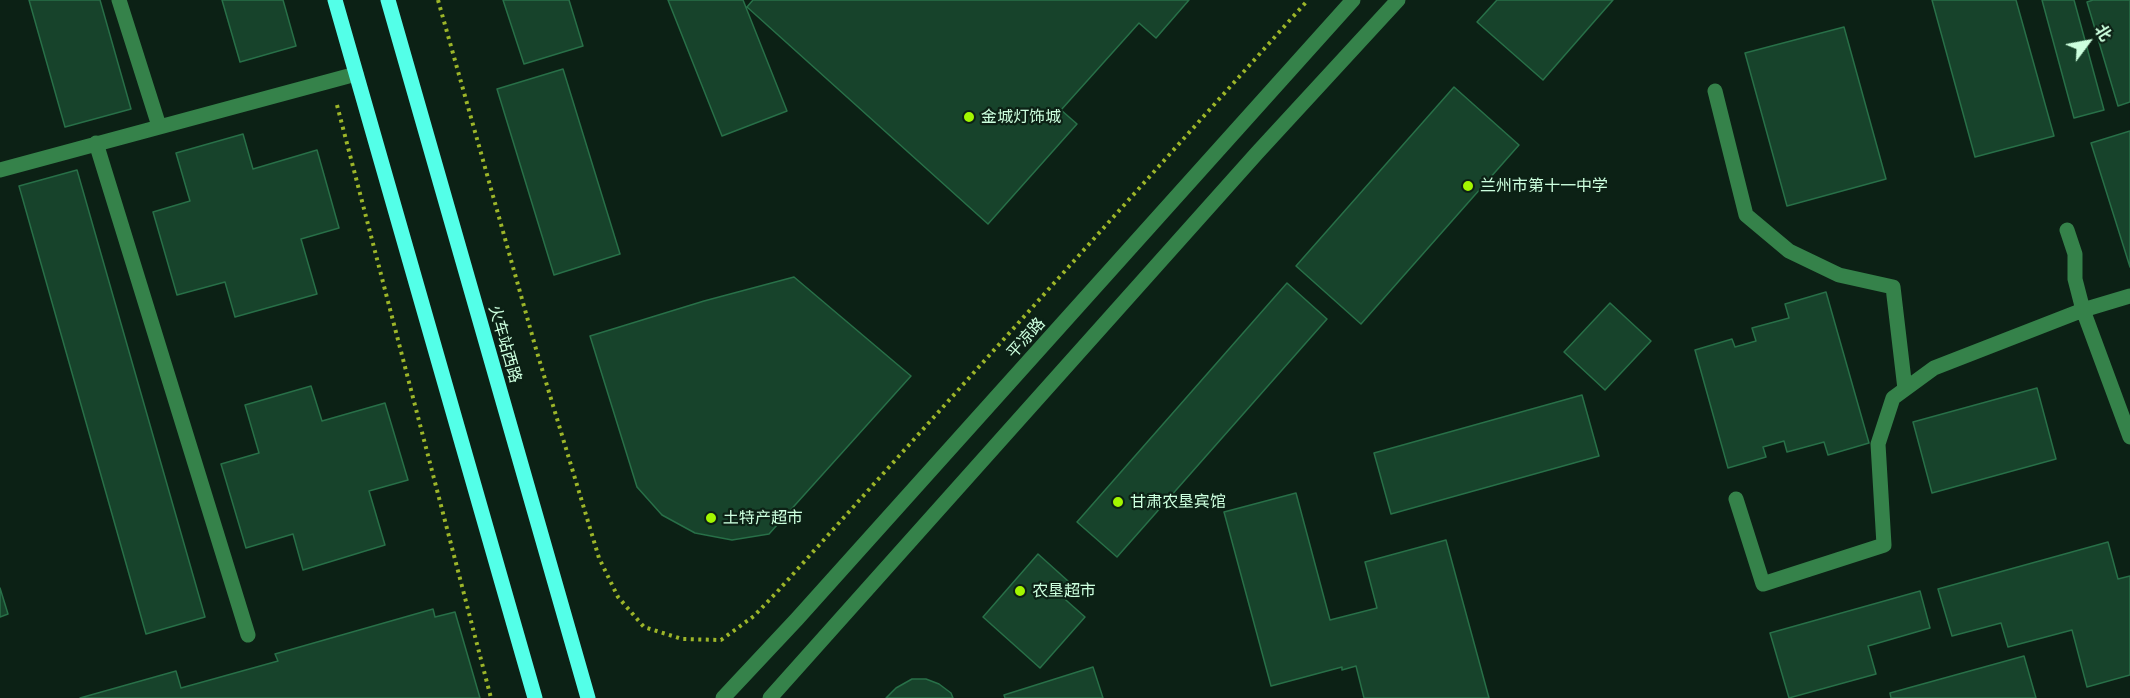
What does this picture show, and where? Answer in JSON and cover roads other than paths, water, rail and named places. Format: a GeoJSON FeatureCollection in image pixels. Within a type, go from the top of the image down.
{"type":"FeatureCollection","features":[{"type":"Feature","properties":{"kind":"main road"},"geometry":{"type":"LineString","coordinates":[[335,0],[535,698]]}},
{"type":"Feature","properties":{"kind":"main road","name":"火车站西路"},"geometry":{"type":"LineString","coordinates":[[388,0],[588,698]]}},
{"type":"Feature","properties":{"kind":"street"},"geometry":{"type":"LineString","coordinates":[[119,0],[159,126]]}},
{"type":"Feature","properties":{"kind":"street","name":"平凉路"},"geometry":{"type":"LineString","coordinates":[[723,698],[1353,0]]}},
{"type":"Feature","properties":{"kind":"street"},"geometry":{"type":"LineString","coordinates":[[770,698],[1257,153],[1398,0]]}},
{"type":"Feature","properties":{"kind":"street"},"geometry":{"type":"LineString","coordinates":[[0,170],[356,74]]}},
{"type":"Feature","properties":{"kind":"street"},"geometry":{"type":"LineString","coordinates":[[1715,91],[1746,215],[1789,251],[1799,256],[1839,275],[1893,287],[1905,389]]}},
{"type":"Feature","properties":{"kind":"street"},"geometry":{"type":"LineString","coordinates":[[96,143],[248,635]]}},
{"type":"Feature","properties":{"kind":"street"},"geometry":{"type":"LineString","coordinates":[[2067,231],[2075,254],[2075,279],[2083,310],[2130,437]]}},
{"type":"Feature","properties":{"kind":"street"},"geometry":{"type":"LineString","coordinates":[[1736,499],[1763,584],[1884,545],[1878,444],[1893,398],[1934,368],[2083,310],[2130,296]]}},
{"type":"Feature","properties":{"kind":"place","name":"金城灯饰城"},"geometry":{"type":"Point","coordinates":[969,117]}},
{"type":"Feature","properties":{"kind":"place","name":"兰州市第十一中学"},"geometry":{"type":"Point","coordinates":[1468,186]}},
{"type":"Feature","properties":{"kind":"place","name":"甘肃农垦宾馆"},"geometry":{"type":"Point","coordinates":[1118,502]}},
{"type":"Feature","properties":{"kind":"place","name":"土特产超市"},"geometry":{"type":"Point","coordinates":[711,518]}},
{"type":"Feature","properties":{"kind":"place","name":"农垦超市"},"geometry":{"type":"Point","coordinates":[1020,591]}}]}
